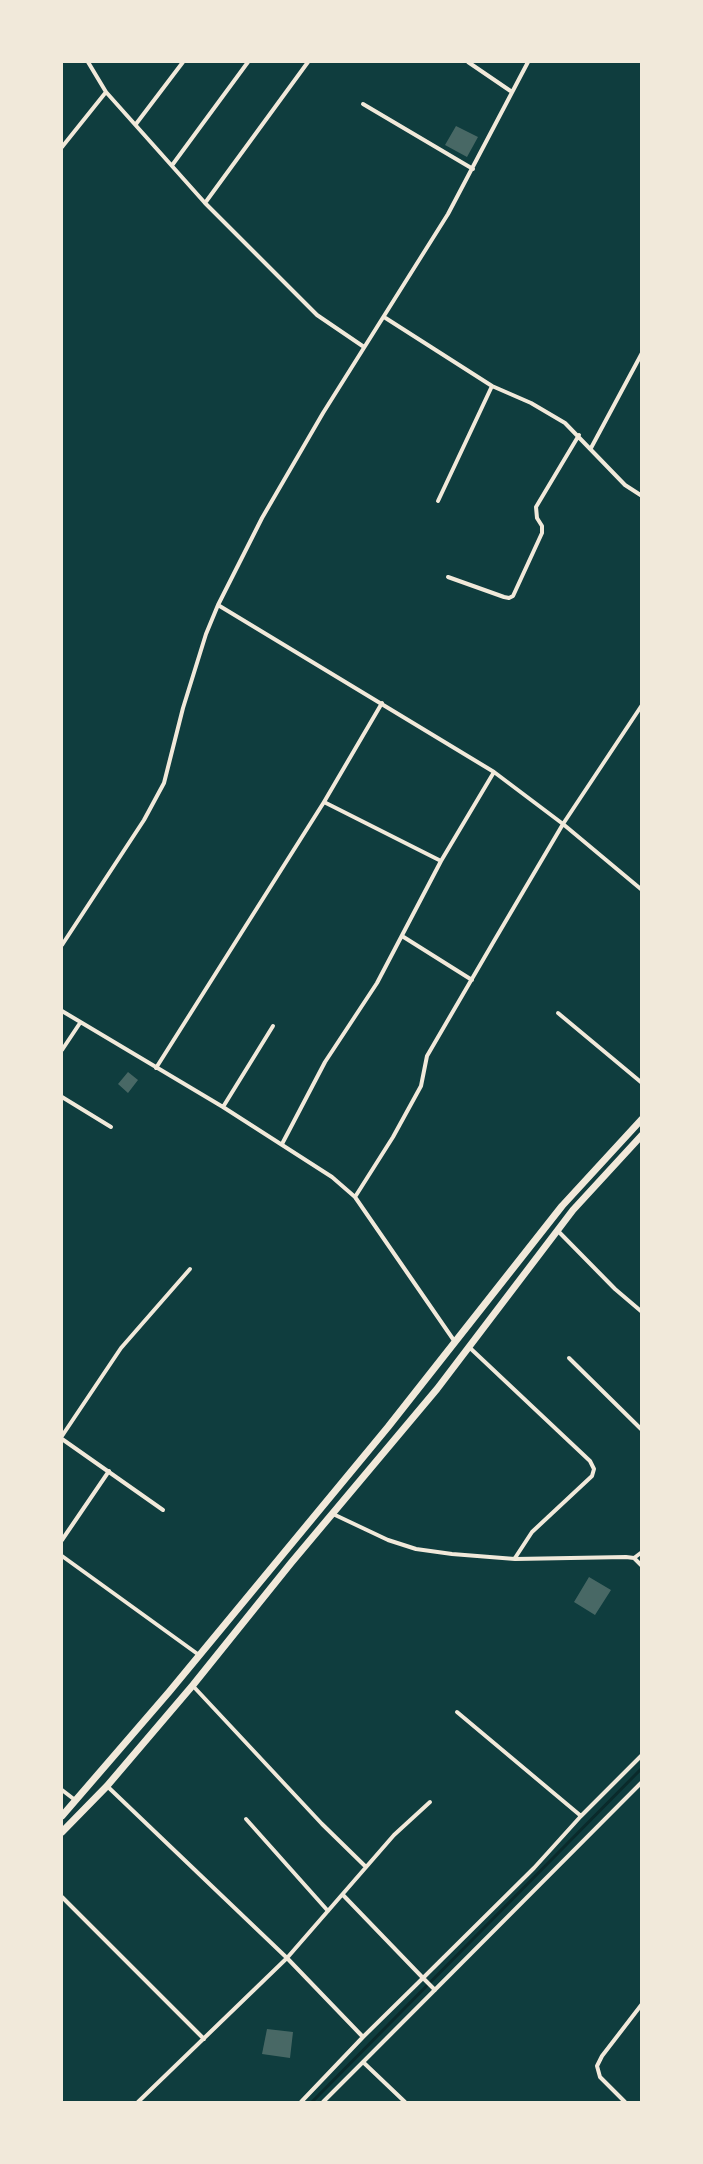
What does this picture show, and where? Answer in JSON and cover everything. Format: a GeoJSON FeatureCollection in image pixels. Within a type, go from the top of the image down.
{"type":"FeatureCollection","features":[{"type":"Feature","properties":{"kind":"highway"},"geometry":{"type":"LineString","coordinates":[[62,1816],[169,1692],[456,1343],[562,1206],[642,1119]]}},
{"type":"Feature","properties":{"kind":"highway"},"geometry":{"type":"LineString","coordinates":[[62,1833],[107,1786],[178,1702],[436,1389],[558,1230],[642,1135]]}},
{"type":"Feature","properties":{"kind":"highway"},"geometry":{"type":"LineString","coordinates":[[169,1692],[178,1702]]}},
{"type":"Feature","properties":{"kind":"street"},"geometry":{"type":"LineString","coordinates":[[88,62],[106,92],[173,164],[205,203],[317,315],[364,347]]}},
{"type":"Feature","properties":{"kind":"street"},"geometry":{"type":"LineString","coordinates":[[136,124],[183,62]]}},
{"type":"Feature","properties":{"kind":"street"},"geometry":{"type":"LineString","coordinates":[[173,164],[248,62]]}},
{"type":"Feature","properties":{"kind":"street"},"geometry":{"type":"LineString","coordinates":[[205,203],[308,62]]}},
{"type":"Feature","properties":{"kind":"street"},"geometry":{"type":"LineString","coordinates":[[468,62],[512,92]]}},
{"type":"Feature","properties":{"kind":"street"},"geometry":{"type":"LineString","coordinates":[[62,945],[144,820],[164,783],[183,708],[206,634],[218,605],[262,518],[322,413],[442,224],[474,169],[528,62]]}},
{"type":"Feature","properties":{"kind":"street"},"geometry":{"type":"LineString","coordinates":[[62,147],[106,92]]}},
{"type":"Feature","properties":{"kind":"street"},"geometry":{"type":"LineString","coordinates":[[363,104],[474,169]]}},
{"type":"Feature","properties":{"kind":"street"},"geometry":{"type":"LineString","coordinates":[[384,317],[492,386],[565,423],[625,485],[642,496]]}},
{"type":"Feature","properties":{"kind":"street"},"geometry":{"type":"LineString","coordinates":[[591,448],[642,353]]}},
{"type":"Feature","properties":{"kind":"street"},"geometry":{"type":"LineString","coordinates":[[438,501],[492,386]]}},
{"type":"Feature","properties":{"kind":"street"},"geometry":{"type":"LineString","coordinates":[[448,577],[506,598],[513,596],[542,533],[536,507],[579,435]]}},
{"type":"Feature","properties":{"kind":"street"},"geometry":{"type":"LineString","coordinates":[[218,605],[494,772],[563,824],[642,890]]}},
{"type":"Feature","properties":{"kind":"street"},"geometry":{"type":"LineString","coordinates":[[156,1068],[324,802],[382,703]]}},
{"type":"Feature","properties":{"kind":"street"},"geometry":{"type":"LineString","coordinates":[[355,1197],[393,1137],[421,1086],[427,1056],[563,824],[642,705]]}},
{"type":"Feature","properties":{"kind":"street"},"geometry":{"type":"LineString","coordinates":[[282,1144],[325,1062],[377,983],[441,861],[494,772]]}},
{"type":"Feature","properties":{"kind":"street"},"geometry":{"type":"LineString","coordinates":[[324,802],[441,861]]}},
{"type":"Feature","properties":{"kind":"street"},"geometry":{"type":"LineString","coordinates":[[402,936],[472,980]]}},
{"type":"Feature","properties":{"kind":"street"},"geometry":{"type":"LineString","coordinates":[[62,1011],[223,1107],[332,1177],[355,1197],[456,1343]]}},
{"type":"Feature","properties":{"kind":"street"},"geometry":{"type":"LineString","coordinates":[[558,1013],[642,1083]]}},
{"type":"Feature","properties":{"kind":"street"},"geometry":{"type":"LineString","coordinates":[[62,1050],[80,1023]]}},
{"type":"Feature","properties":{"kind":"street"},"geometry":{"type":"LineString","coordinates":[[223,1107],[273,1026]]}},
{"type":"Feature","properties":{"kind":"street"},"geometry":{"type":"LineString","coordinates":[[62,1097],[111,1127]]}},
{"type":"Feature","properties":{"kind":"street"},"geometry":{"type":"LineString","coordinates":[[558,1230],[615,1289],[642,1312]]}},
{"type":"Feature","properties":{"kind":"street"},"geometry":{"type":"LineString","coordinates":[[163,1510],[62,1437],[121,1348],[190,1269]]}},
{"type":"Feature","properties":{"kind":"street"},"geometry":{"type":"LineString","coordinates":[[468,1347],[590,1461],[594,1469],[592,1476],[532,1532],[515,1559]]}},
{"type":"Feature","properties":{"kind":"street"},"geometry":{"type":"LineString","coordinates":[[569,1358],[642,1430]]}},
{"type":"Feature","properties":{"kind":"street"},"geometry":{"type":"LineString","coordinates":[[62,1540],[109,1471]]}},
{"type":"Feature","properties":{"kind":"street"},"geometry":{"type":"LineString","coordinates":[[333,1514],[388,1540],[416,1549],[452,1554],[515,1559],[634,1558],[642,1552]]}},
{"type":"Feature","properties":{"kind":"street"},"geometry":{"type":"LineString","coordinates":[[62,1556],[199,1655]]}},
{"type":"Feature","properties":{"kind":"street"},"geometry":{"type":"LineString","coordinates":[[634,1558],[642,1566]]}},
{"type":"Feature","properties":{"kind":"street"},"geometry":{"type":"LineString","coordinates":[[192,1685],[322,1824],[366,1867]]}},
{"type":"Feature","properties":{"kind":"street"},"geometry":{"type":"LineString","coordinates":[[457,1712],[581,1816]]}},
{"type":"Feature","properties":{"kind":"street"},"geometry":{"type":"LineString","coordinates":[[301,2103],[363,2037],[534,1868],[581,1816],[642,1755]]}},
{"type":"Feature","properties":{"kind":"street"},"geometry":{"type":"LineString","coordinates":[[322,2103],[434,1988],[642,1782]]}},
{"type":"Feature","properties":{"kind":"street"},"geometry":{"type":"LineString","coordinates":[[107,1786],[287,1958],[363,2037]]}},
{"type":"Feature","properties":{"kind":"street"},"geometry":{"type":"LineString","coordinates":[[62,1790],[76,1801]]}},
{"type":"Feature","properties":{"kind":"street"},"geometry":{"type":"LineString","coordinates":[[138,2103],[287,1958],[394,1835],[430,1802]]}},
{"type":"Feature","properties":{"kind":"street"},"geometry":{"type":"LineString","coordinates":[[246,1819],[328,1911]]}},
{"type":"Feature","properties":{"kind":"street"},"geometry":{"type":"LineString","coordinates":[[343,1895],[434,1988]]}},
{"type":"Feature","properties":{"kind":"street"},"geometry":{"type":"LineString","coordinates":[[62,1897],[204,2039]]}},
{"type":"Feature","properties":{"kind":"street"},"geometry":{"type":"LineString","coordinates":[[625,2103],[600,2077],[597,2066],[602,2056],[642,2004]]}},
{"type":"Feature","properties":{"kind":"street"},"geometry":{"type":"LineString","coordinates":[[363,2062],[405,2103]]}},
{"type":"Feature","properties":{"kind":"building"},"geometry":{"type":"Polygon","coordinates":[[[456,126],[478,137],[467,157],[445,145],[456,126]]]}},
{"type":"Feature","properties":{"kind":"building"},"geometry":{"type":"Polygon","coordinates":[[[128,1072],[138,1080],[128,1093],[118,1084],[128,1072]]]}},
{"type":"Feature","properties":{"kind":"building"},"geometry":{"type":"Polygon","coordinates":[[[589,1577],[611,1590],[595,1615],[574,1602],[589,1577]]]}},
{"type":"Feature","properties":{"kind":"building"},"geometry":{"type":"Polygon","coordinates":[[[267,2029],[293,2032],[290,2058],[262,2054],[267,2029]]]}},
{"type":"Feature","properties":{"kind":"waterway"},"geometry":{"type":"LineString","coordinates":[[312,2102],[642,1768]]}}]}
